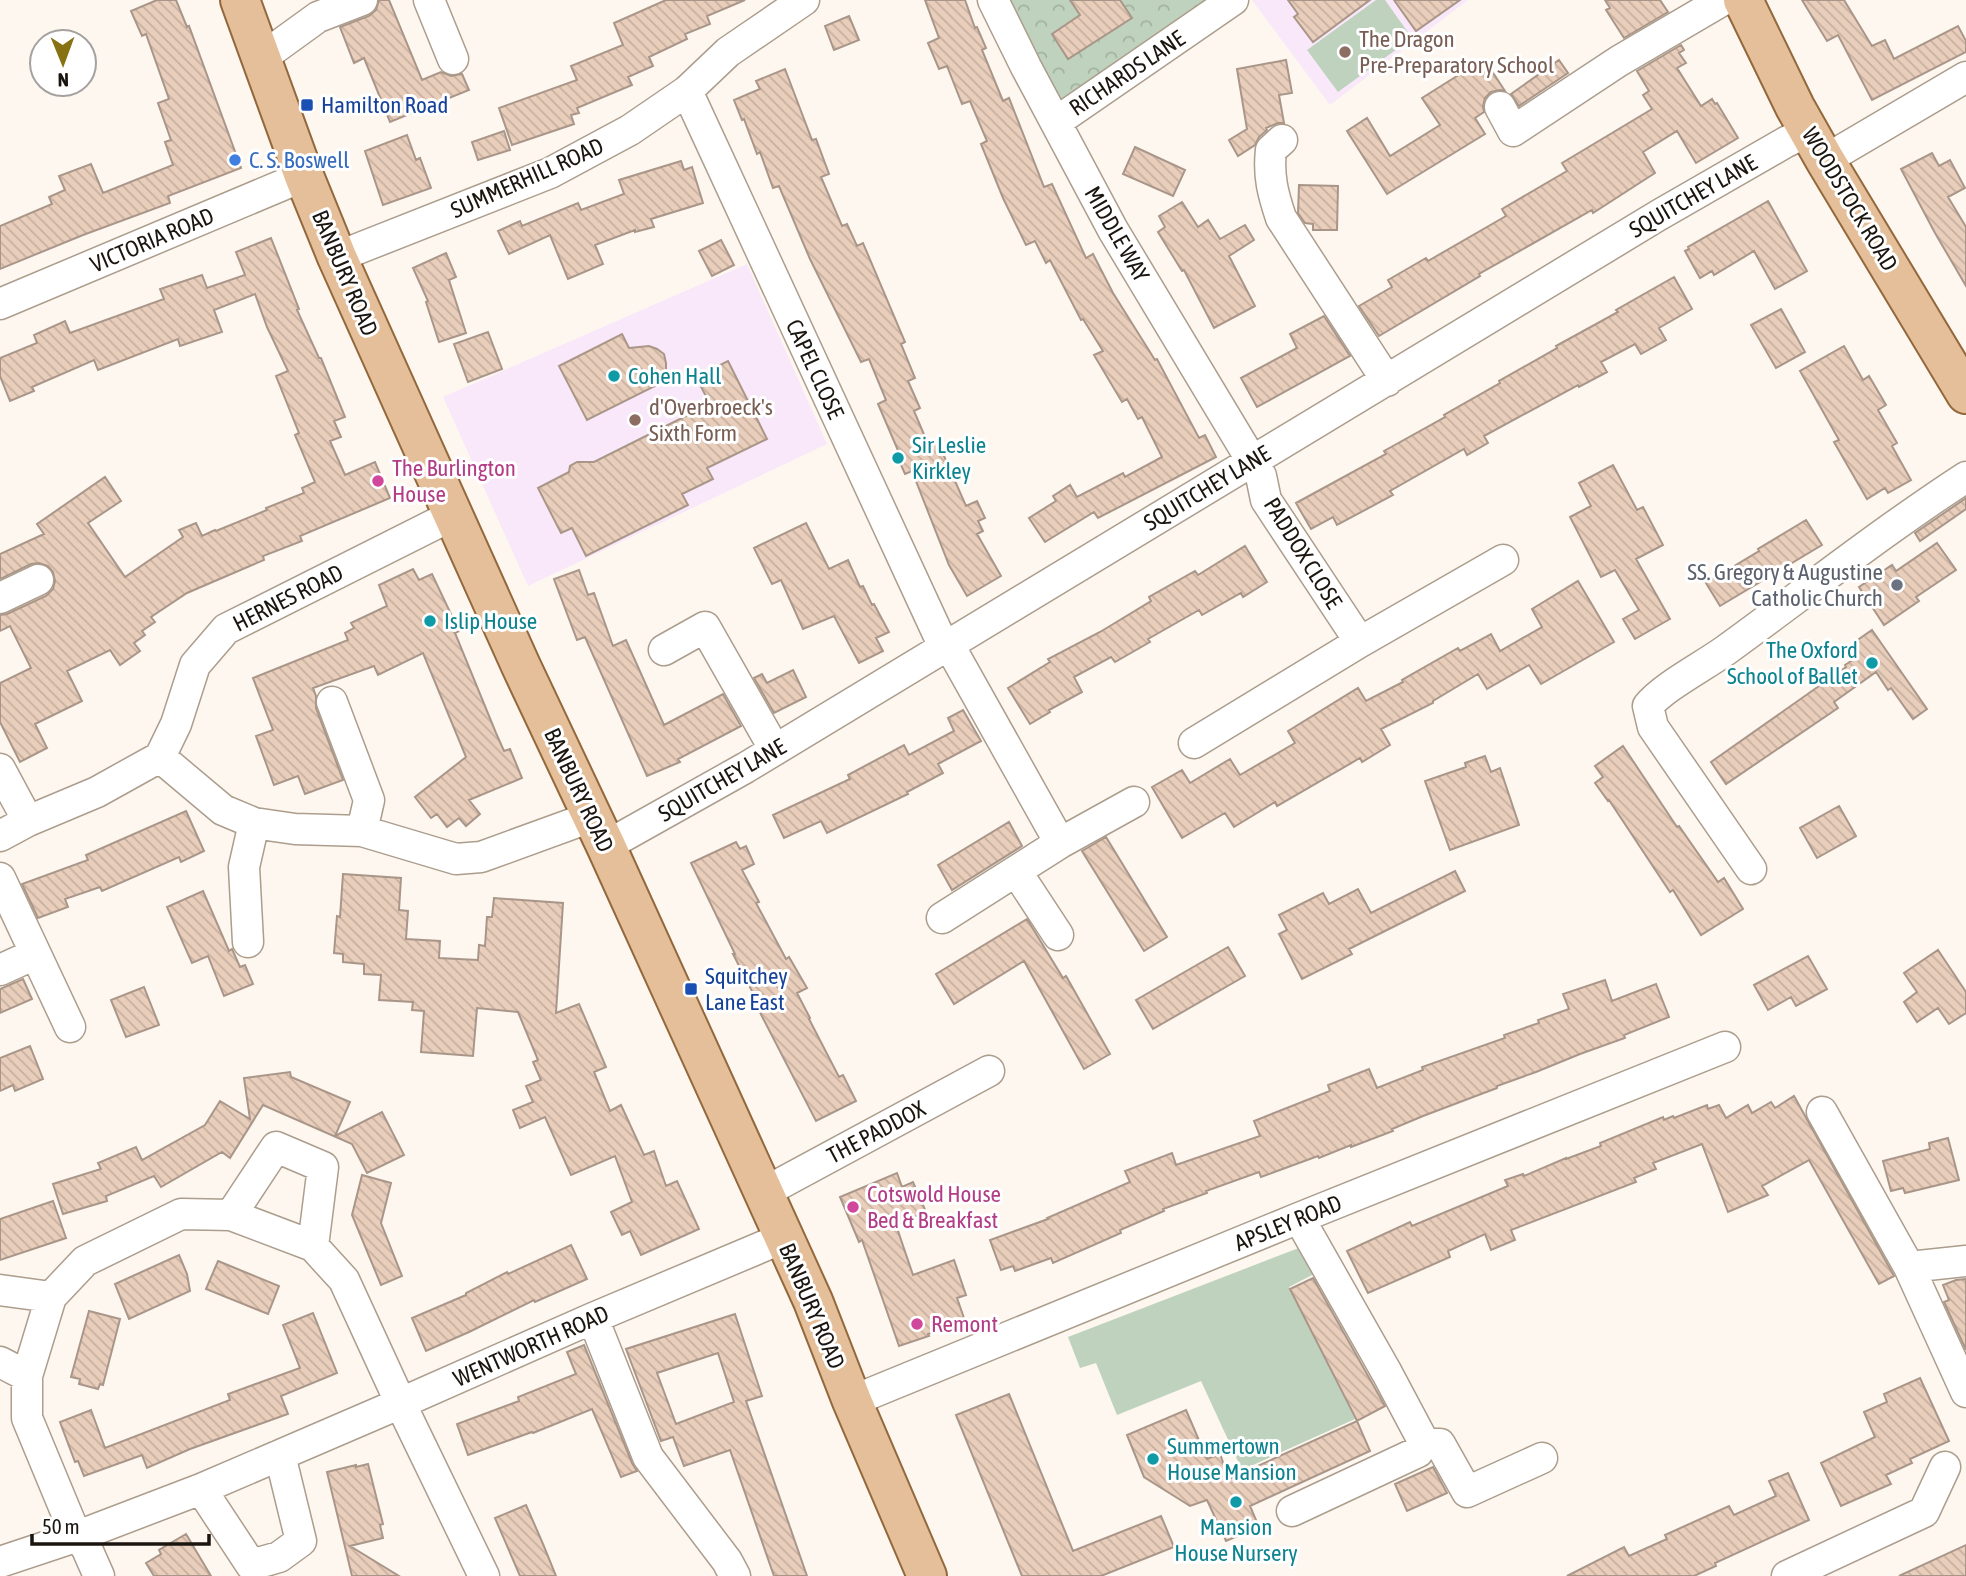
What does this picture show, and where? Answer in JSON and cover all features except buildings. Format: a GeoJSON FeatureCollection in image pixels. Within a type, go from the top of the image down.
{"type":"FeatureCollection","features":[{"type":"Feature","properties":{"kind":"main road","name":"BANBURY ROAD"},"geometry":{"type":"LineString","coordinates":[[240,0],[304,176],[337,257],[813,1301],[852,1401],[927,1576]]}},
{"type":"Feature","properties":{"kind":"main road","name":"WOODSTOCK ROAD"},"geometry":{"type":"LineString","coordinates":[[1743,0],[1817,146],[1966,394]]}},
{"type":"Feature","properties":{"kind":"street"},"geometry":{"type":"LineString","coordinates":[[260,59],[318,17],[362,0]]}},
{"type":"Feature","properties":{"kind":"street"},"geometry":{"type":"LineString","coordinates":[[429,0],[453,59]]}},
{"type":"Feature","properties":{"kind":"street","name":"SUMMERHILL ROAD"},"geometry":{"type":"LineString","coordinates":[[337,257],[550,173],[630,130],[687,91],[728,52],[804,0]]}},
{"type":"Feature","properties":{"kind":"street","name":"MIDDLE WAY"},"geometry":{"type":"LineString","coordinates":[[993,0],[1113,230],[1252,462]]}},
{"type":"Feature","properties":{"kind":"street","name":"RICHARDS LANE"},"geometry":{"type":"LineString","coordinates":[[1056,122],[1233,0]]}},
{"type":"Feature","properties":{"kind":"street"},"geometry":{"type":"LineString","coordinates":[[1500,107],[1513,131],[1619,61],[1723,0]]}},
{"type":"Feature","properties":{"kind":"street","name":"SQUITCHEY LANE"},"geometry":{"type":"LineString","coordinates":[[160,757],[223,810],[254,824],[295,829],[362,831],[456,859],[599,831],[775,750],[1659,215],[1786,142],[1817,146],[1966,77]]}},
{"type":"Feature","properties":{"kind":"street","name":"CAPEL CLOSE"},"geometry":{"type":"LineString","coordinates":[[687,91],[946,646]]}},
{"type":"Feature","properties":{"kind":"street"},"geometry":{"type":"LineString","coordinates":[[1282,140],[1271,150],[1269,170],[1272,191],[1281,218],[1388,381]]}},
{"type":"Feature","properties":{"kind":"street","name":"VICTORIA ROAD"},"geometry":{"type":"LineString","coordinates":[[0,304],[304,176]]}},
{"type":"Feature","properties":{"kind":"street","name":"PADDOX CLOSE"},"geometry":{"type":"LineString","coordinates":[[1252,462],[1262,476],[1266,500],[1360,642]]}},
{"type":"Feature","properties":{"kind":"street"},"geometry":{"type":"LineString","coordinates":[[1753,858],[1653,727],[1647,706],[1654,698],[1707,664],[1910,513],[1966,477]]}},
{"type":"Feature","properties":{"kind":"street","name":"HERNES ROAD"},"geometry":{"type":"LineString","coordinates":[[160,757],[176,724],[195,665],[226,629],[453,515]]}},
{"type":"Feature","properties":{"kind":"street"},"geometry":{"type":"LineString","coordinates":[[1194,743],[1360,642],[1503,560]]}},
{"type":"Feature","properties":{"kind":"street"},"geometry":{"type":"LineString","coordinates":[[0,598],[38,580]]}},
{"type":"Feature","properties":{"kind":"street"},"geometry":{"type":"LineString","coordinates":[[664,650],[705,628],[775,750]]}},
{"type":"Feature","properties":{"kind":"street"},"geometry":{"type":"LineString","coordinates":[[946,646],[1060,843]]}},
{"type":"Feature","properties":{"kind":"street"},"geometry":{"type":"LineString","coordinates":[[332,702],[369,800],[362,831]]}},
{"type":"Feature","properties":{"kind":"street"},"geometry":{"type":"LineString","coordinates":[[0,836],[97,792],[160,757]]}},
{"type":"Feature","properties":{"kind":"street"},"geometry":{"type":"LineString","coordinates":[[0,769],[28,821]]}},
{"type":"Feature","properties":{"kind":"street"},"geometry":{"type":"LineString","coordinates":[[942,918],[1060,843],[1134,802]]}},
{"type":"Feature","properties":{"kind":"street"},"geometry":{"type":"LineString","coordinates":[[248,942],[244,867],[254,824]]}},
{"type":"Feature","properties":{"kind":"street"},"geometry":{"type":"LineString","coordinates":[[1016,871],[1058,935]]}},
{"type":"Feature","properties":{"kind":"street"},"geometry":{"type":"LineString","coordinates":[[0,878],[70,1027]]}},
{"type":"Feature","properties":{"kind":"street"},"geometry":{"type":"LineString","coordinates":[[0,970],[36,954]]}},
{"type":"Feature","properties":{"kind":"street","name":"APSLEY ROAD"},"geometry":{"type":"LineString","coordinates":[[852,1401],[1725,1047]]}},
{"type":"Feature","properties":{"kind":"street","name":"THE PADDOX"},"geometry":{"type":"LineString","coordinates":[[763,1193],[989,1071]]}},
{"type":"Feature","properties":{"kind":"street"},"geometry":{"type":"LineString","coordinates":[[1822,1112],[1909,1267],[1966,1392]]}},
{"type":"Feature","properties":{"kind":"street"},"geometry":{"type":"LineString","coordinates":[[231,1215],[276,1147],[323,1167],[313,1246]]}},
{"type":"Feature","properties":{"kind":"street"},"geometry":{"type":"LineString","coordinates":[[99,1576],[87,1549],[71,1524],[27,1418],[27,1376],[51,1297],[85,1261],[181,1214],[231,1215],[313,1246],[344,1280],[484,1576]]}},
{"type":"Feature","properties":{"kind":"street"},"geometry":{"type":"LineString","coordinates":[[1292,1511],[1418,1452],[1422,1444],[1421,1437],[1387,1373],[1299,1218]]}},
{"type":"Feature","properties":{"kind":"street","name":"WENTWORTH ROAD"},"geometry":{"type":"LineString","coordinates":[[0,1562],[78,1536],[201,1489],[783,1238]]}},
{"type":"Feature","properties":{"kind":"street"},"geometry":{"type":"LineString","coordinates":[[1909,1267],[1966,1261]]}},
{"type":"Feature","properties":{"kind":"street"},"geometry":{"type":"LineString","coordinates":[[0,1290],[51,1297]]}},
{"type":"Feature","properties":{"kind":"street"},"geometry":{"type":"LineString","coordinates":[[593,1318],[648,1457],[727,1561],[735,1576]]}},
{"type":"Feature","properties":{"kind":"street"},"geometry":{"type":"LineString","coordinates":[[0,1362],[27,1376]]}},
{"type":"Feature","properties":{"kind":"street"},"geometry":{"type":"LineString","coordinates":[[1422,1444],[1440,1444],[1467,1492],[1542,1458]]}},
{"type":"Feature","properties":{"kind":"street"},"geometry":{"type":"LineString","coordinates":[[201,1489],[251,1565],[279,1557],[301,1541],[281,1455]]}},
{"type":"Feature","properties":{"kind":"street"},"geometry":{"type":"LineString","coordinates":[[1787,1576],[1924,1512],[1945,1467]]}},
{"type":"Feature","properties":{"kind":"shaded area","name":"The Dragon Pre-Preparatory School"},"geometry":{"type":"Polygon","coordinates":[[[1252,0],[1468,0],[1330,105],[1252,0]]]}},
{"type":"Feature","properties":{"kind":"shaded area","name":"d'Overbroeck's Sixth Form"},"geometry":{"type":"Polygon","coordinates":[[[747,264],[827,444],[528,586],[443,397],[747,264]]]}},
{"type":"Feature","properties":{"kind":"green space"},"geometry":{"type":"Polygon","coordinates":[[[1005,0],[1220,0],[1060,108],[1005,0]]]}},
{"type":"Feature","properties":{"kind":"green space"},"geometry":{"type":"Polygon","coordinates":[[[1376,0],[1385,0],[1412,38],[1338,92],[1307,50],[1376,0]]]}},
{"type":"Feature","properties":{"kind":"green space"},"geometry":{"type":"Polygon","coordinates":[[[1304,1246],[1316,1273],[1289,1287],[1355,1419],[1242,1470],[1201,1381],[1117,1415],[1096,1363],[1080,1368],[1068,1337],[1304,1246]]]}},
{"type":"Feature","properties":{"kind":"place","name":"The Dragon Pre-Preparatory School"},"geometry":{"type":"Point","coordinates":[1345,52]}},
{"type":"Feature","properties":{"kind":"place","name":"Hamilton Road"},"geometry":{"type":"Point","coordinates":[307,105]}},
{"type":"Feature","properties":{"kind":"place","name":"C. S. Boswell"},"geometry":{"type":"Point","coordinates":[235,160]}},
{"type":"Feature","properties":{"kind":"place","name":"Cohen Hall"},"geometry":{"type":"Point","coordinates":[614,376]}},
{"type":"Feature","properties":{"kind":"place","name":"d'Overbroeck's Sixth Form"},"geometry":{"type":"Point","coordinates":[635,420]}},
{"type":"Feature","properties":{"kind":"place","name":"Sir Leslie Kirkley"},"geometry":{"type":"Point","coordinates":[898,458]}},
{"type":"Feature","properties":{"kind":"place","name":"The Burlington House"},"geometry":{"type":"Point","coordinates":[378,481]}},
{"type":"Feature","properties":{"kind":"place","name":"SS. Gregory & Augustine Catholic Church"},"geometry":{"type":"Point","coordinates":[1897,585]}},
{"type":"Feature","properties":{"kind":"place","name":"Islip House"},"geometry":{"type":"Point","coordinates":[430,621]}},
{"type":"Feature","properties":{"kind":"place","name":"The Oxford School of Ballet"},"geometry":{"type":"Point","coordinates":[1872,663]}},
{"type":"Feature","properties":{"kind":"place","name":"Squitchey Lane East"},"geometry":{"type":"Point","coordinates":[691,989]}},
{"type":"Feature","properties":{"kind":"place","name":"Cotswold House Bed & Breakfast"},"geometry":{"type":"Point","coordinates":[853,1207]}},
{"type":"Feature","properties":{"kind":"place","name":"Remont"},"geometry":{"type":"Point","coordinates":[917,1324]}},
{"type":"Feature","properties":{"kind":"place","name":"Summertown House Mansion"},"geometry":{"type":"Point","coordinates":[1153,1459]}},
{"type":"Feature","properties":{"kind":"place","name":"Mansion House Nursery"},"geometry":{"type":"Point","coordinates":[1236,1502]}}]}
